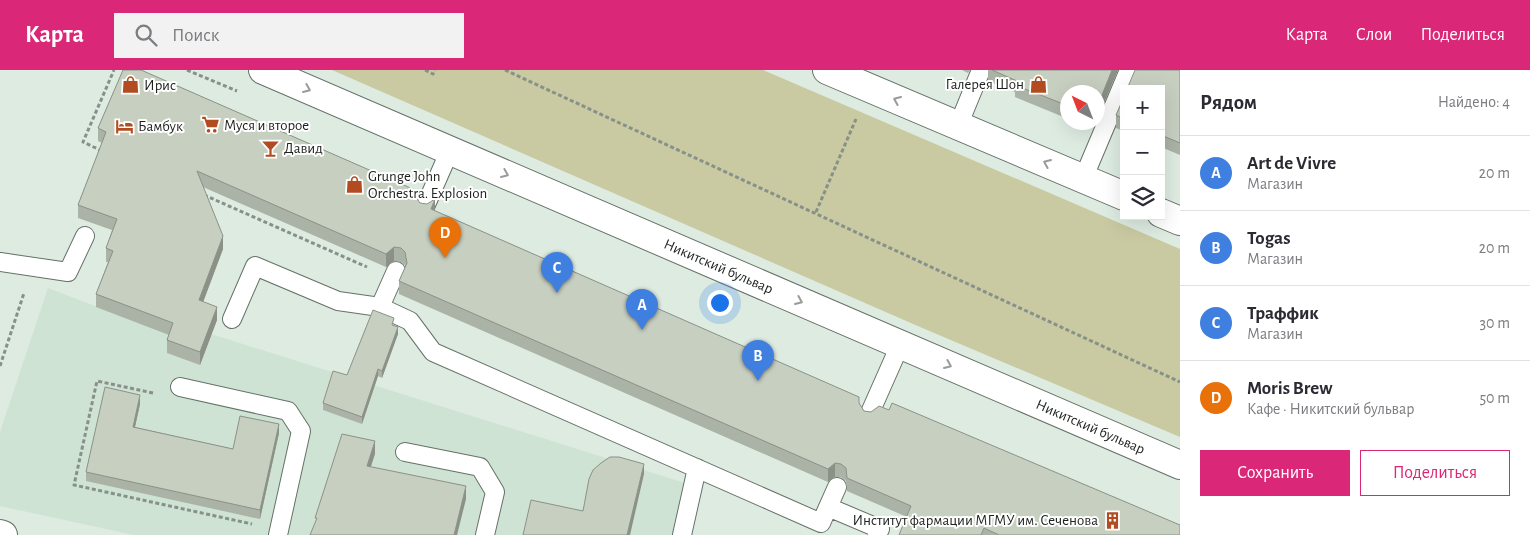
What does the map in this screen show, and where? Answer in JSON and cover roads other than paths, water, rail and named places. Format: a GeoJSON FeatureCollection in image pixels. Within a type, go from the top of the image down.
{"type":"FeatureCollection","features":[{"type":"Feature","properties":{"kind":"main road","name":"Никитский бульвар"},"geometry":{"type":"LineString","coordinates":[[263,70],[1178,464]]}},
{"type":"Feature","properties":{"kind":"main road"},"geometry":{"type":"LineString","coordinates":[[827,70],[1120,194]]}},
{"type":"Feature","properties":{"kind":"main road"},"geometry":{"type":"LineString","coordinates":[[1165,215],[1180,221]]}},
{"type":"Feature","properties":{"kind":"lane"},"geometry":{"type":"LineString","coordinates":[[958,126],[981,70]]}},
{"type":"Feature","properties":{"kind":"lane"},"geometry":{"type":"LineString","coordinates":[[1084,179],[1129,70]]}},
{"type":"Feature","properties":{"kind":"lane"},"geometry":{"type":"LineString","coordinates":[[425,207],[450,150]]}},
{"type":"Feature","properties":{"kind":"lane"},"geometry":{"type":"LineString","coordinates":[[0,262],[68,272],[85,236]]}},
{"type":"Feature","properties":{"kind":"lane"},"geometry":{"type":"LineString","coordinates":[[232,319],[254,266],[338,301],[380,308],[410,321],[433,352],[821,523],[837,486]]}},
{"type":"Feature","properties":{"kind":"lane"},"geometry":{"type":"LineString","coordinates":[[380,308],[395,275]]}},
{"type":"Feature","properties":{"kind":"lane"},"geometry":{"type":"LineString","coordinates":[[869,414],[900,345]]}},
{"type":"Feature","properties":{"kind":"lane"},"geometry":{"type":"LineString","coordinates":[[180,387],[288,411],[301,431],[279,533]]}},
{"type":"Feature","properties":{"kind":"lane"},"geometry":{"type":"LineString","coordinates":[[405,452],[480,467],[495,492],[485,535]]}},
{"type":"Feature","properties":{"kind":"lane"},"geometry":{"type":"LineString","coordinates":[[682,535],[697,468]]}},
{"type":"Feature","properties":{"kind":"lane"},"geometry":{"type":"LineString","coordinates":[[828,507],[880,529],[877,535]]}},
{"type":"Feature","properties":{"kind":"place","name":"Галерея Шон"},"geometry":{"type":"Point","coordinates":[1038,84]}},
{"type":"Feature","properties":{"kind":"place","name":"Ирис"},"geometry":{"type":"Point","coordinates":[130,85]}},
{"type":"Feature","properties":{"kind":"place","name":"Муся и второе"},"geometry":{"type":"Point","coordinates":[210,125]}},
{"type":"Feature","properties":{"kind":"place","name":"Бамбук"},"geometry":{"type":"Point","coordinates":[124,126]}},
{"type":"Feature","properties":{"kind":"place","name":"Давид"},"geometry":{"type":"Point","coordinates":[270,148]}},
{"type":"Feature","properties":{"kind":"place","name":"Grunge John Orchestra. Explosion"},"geometry":{"type":"Point","coordinates":[354,185]}},
{"type":"Feature","properties":{"kind":"place","name":"Moris Brew"},"geometry":{"type":"Point","coordinates":[445,258]}},
{"type":"Feature","properties":{"kind":"place","name":"Траффик"},"geometry":{"type":"Point","coordinates":[557,293]}},
{"type":"Feature","properties":{"kind":"place","name":"Art de Vivre"},"geometry":{"type":"Point","coordinates":[642,330]}},
{"type":"Feature","properties":{"kind":"place","name":"Togas"},"geometry":{"type":"Point","coordinates":[758,381]}},
{"type":"Feature","properties":{"kind":"place","name":"Институт фармации МГМУ им. Сеченова"},"geometry":{"type":"Point","coordinates":[1112,520]}}]}
